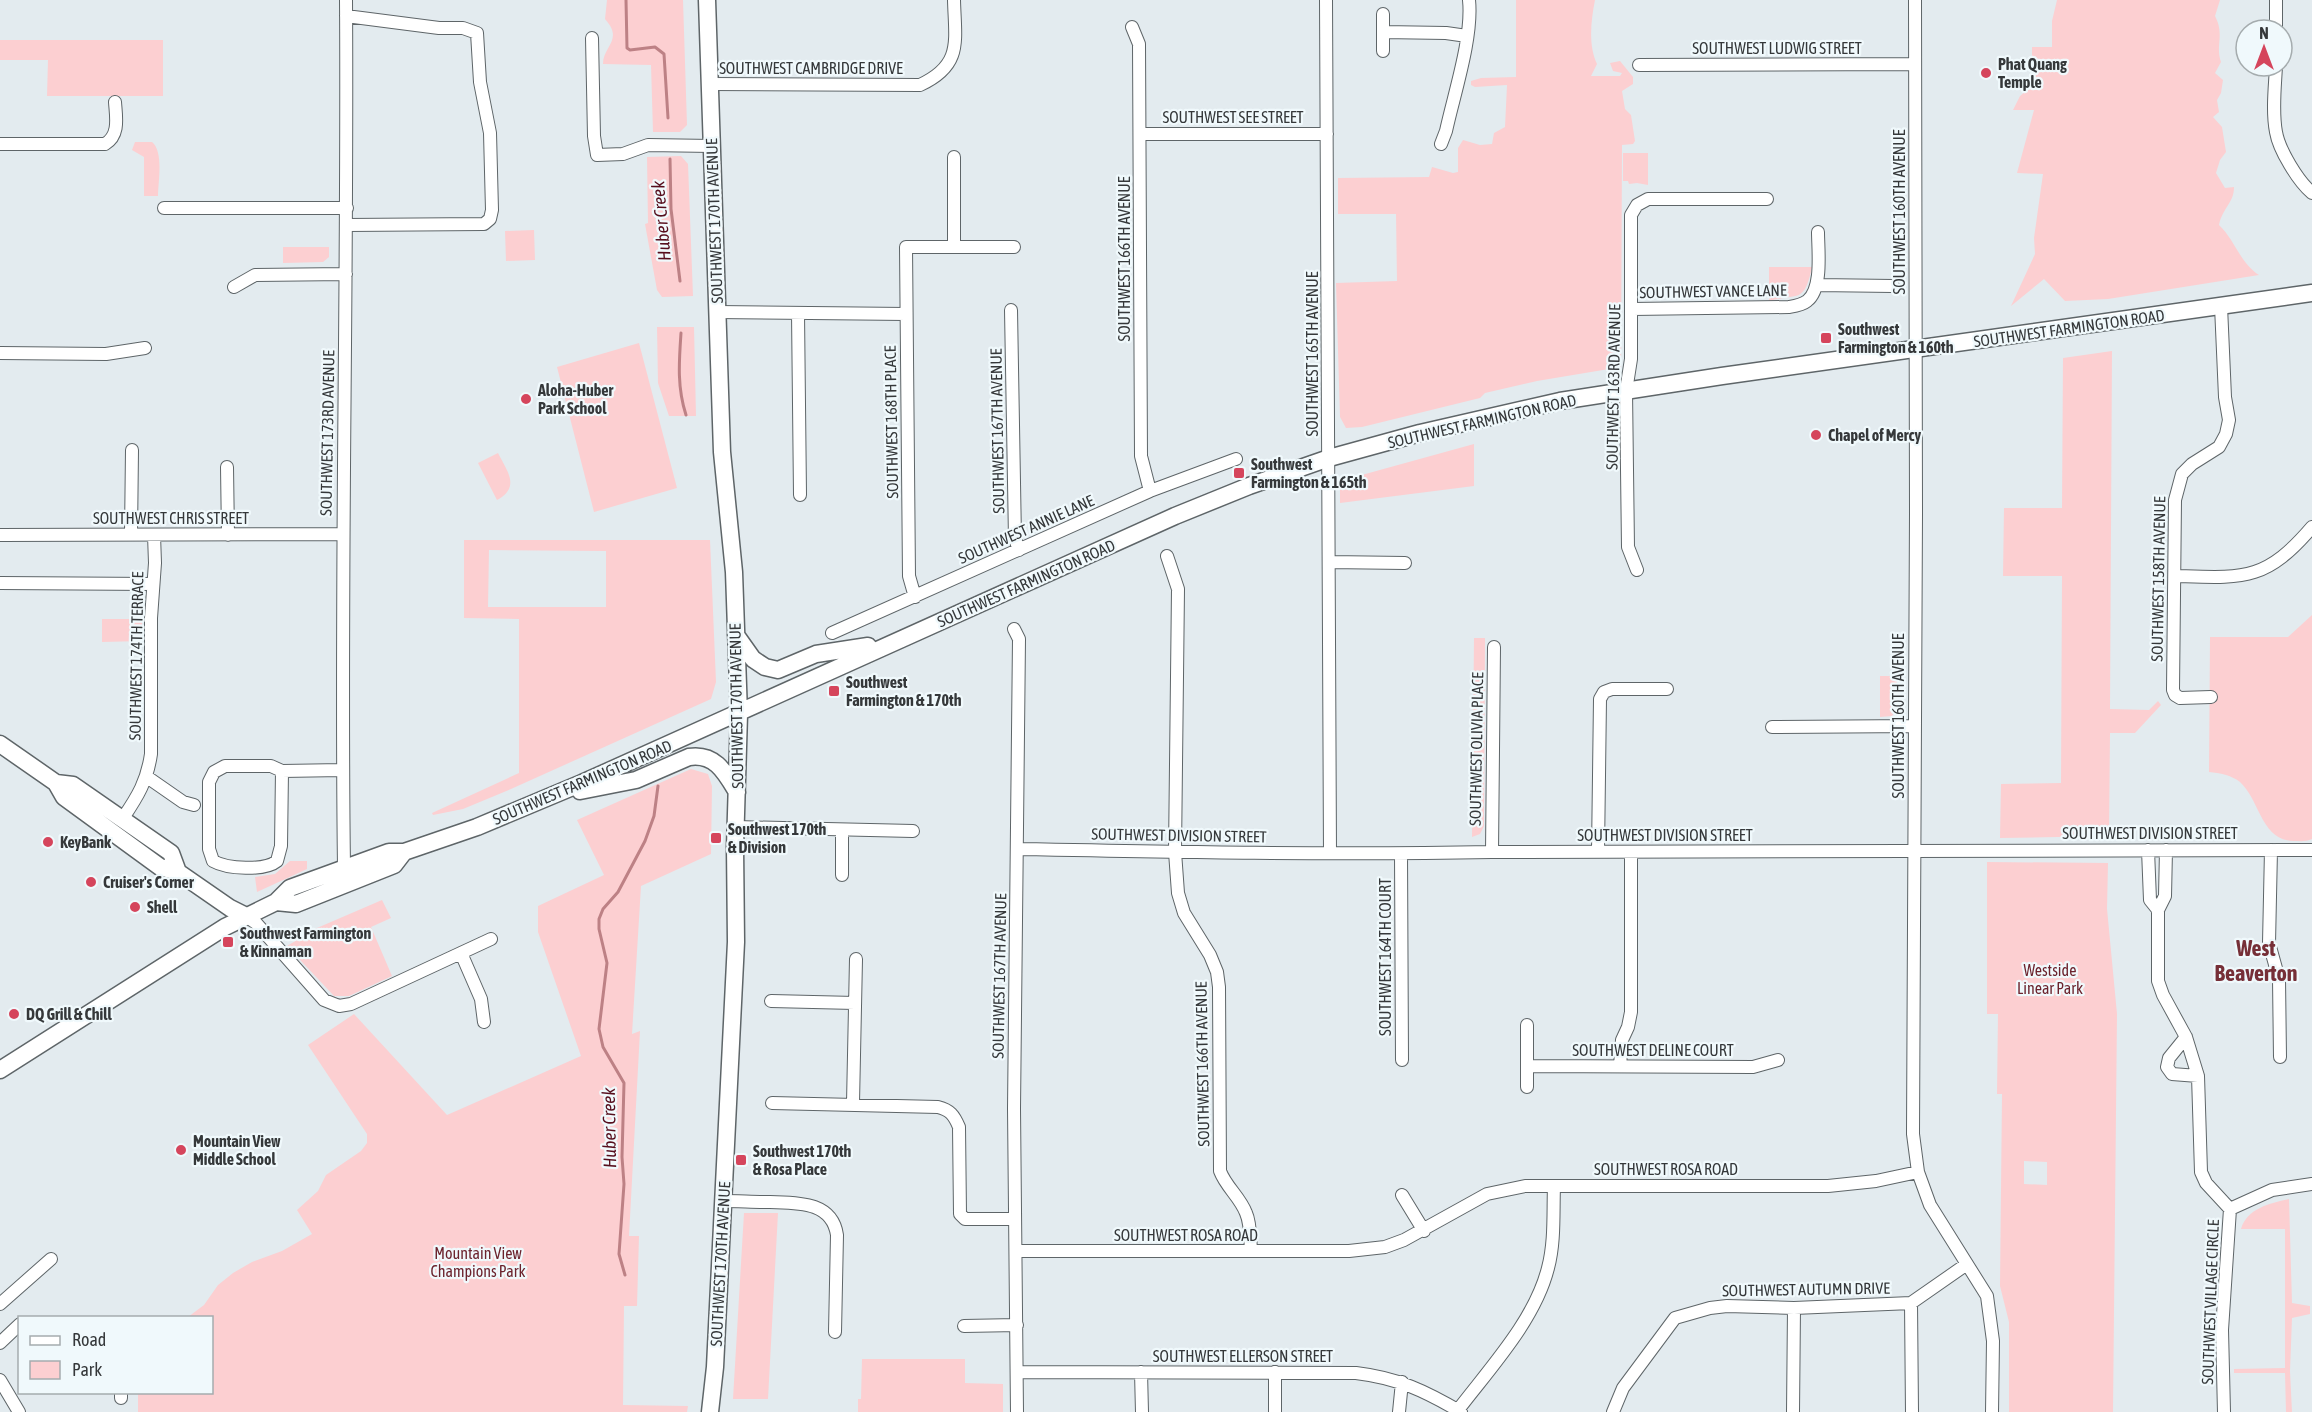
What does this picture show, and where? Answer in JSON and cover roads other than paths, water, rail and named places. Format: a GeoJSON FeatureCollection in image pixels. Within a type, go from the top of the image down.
{"type":"FeatureCollection","features":[{"type":"Feature","properties":{"kind":"main road","name":"SOUTHWEST 170TH AVENUE"},"geometry":{"type":"LineString","coordinates":[[707,0],[722,452],[731,537],[739,714],[736,942],[715,1367],[710,1412]]}},
{"type":"Feature","properties":{"kind":"main road","name":"SOUTHWEST FARMINGTON ROAD"},"geometry":{"type":"LineString","coordinates":[[0,1071],[246,916],[276,902],[290,888],[389,852],[404,852],[477,827],[550,797],[739,714],[787,689],[1175,516],[1249,486],[1329,458],[1491,416],[1626,391],[2312,293]]}},
{"type":"Feature","properties":{"kind":"main road"},"geometry":{"type":"LineString","coordinates":[[736,635],[753,658],[765,667],[777,670],[816,654],[892,642]]}},
{"type":"Feature","properties":{"kind":"main road"},"geometry":{"type":"LineString","coordinates":[[0,744],[56,783],[64,797],[160,867],[178,872],[230,908],[246,916]]}},
{"type":"Feature","properties":{"kind":"main road"},"geometry":{"type":"LineString","coordinates":[[550,797],[636,780],[689,757],[697,756],[716,762],[737,792]]}},
{"type":"Feature","properties":{"kind":"main road"},"geometry":{"type":"LineString","coordinates":[[56,783],[73,785],[171,853],[178,872]]}},
{"type":"Feature","properties":{"kind":"main road","name":"SOUTHWEST FARMINGTON ROAD"},"geometry":{"type":"LineString","coordinates":[[276,902],[296,904],[394,866],[404,852]]}},
{"type":"Feature","properties":{"kind":"street","name":"SOUTHWEST 173RD AVENUE"},"geometry":{"type":"LineString","coordinates":[[344,867],[342,770],[347,225],[346,0]]}},
{"type":"Feature","properties":{"kind":"street","name":"SOUTHWEST CAMBRIDGE DRIVE"},"geometry":{"type":"LineString","coordinates":[[710,84],[920,85],[939,73],[952,57],[955,46],[954,0]]}},
{"type":"Feature","properties":{"kind":"street","name":"SOUTHWEST 165TH AVENUE"},"geometry":{"type":"LineString","coordinates":[[1326,0],[1330,853]]}},
{"type":"Feature","properties":{"kind":"street"},"geometry":{"type":"LineString","coordinates":[[1441,144],[1446,131],[1467,36],[1469,0]]}},
{"type":"Feature","properties":{"kind":"street","name":"SOUTHWEST 160TH AVENUE"},"geometry":{"type":"LineString","coordinates":[[1915,0],[1913,1134],[1918,1172],[1936,1217],[1984,1290],[1991,1313],[1992,1412]]}},
{"type":"Feature","properties":{"kind":"street"},"geometry":{"type":"LineString","coordinates":[[2276,0],[2276,18]]}},
{"type":"Feature","properties":{"kind":"street"},"geometry":{"type":"LineString","coordinates":[[1383,14],[1383,51]]}},
{"type":"Feature","properties":{"kind":"street"},"geometry":{"type":"LineString","coordinates":[[346,16],[439,28],[464,28],[477,33],[480,82],[490,133],[492,210],[490,219],[482,224],[347,225]]}},
{"type":"Feature","properties":{"kind":"street","name":"SOUTHWEST 166TH AVENUE"},"geometry":{"type":"LineString","coordinates":[[1132,27],[1139,44],[1142,456],[1150,491]]}},
{"type":"Feature","properties":{"kind":"street"},"geometry":{"type":"LineString","coordinates":[[1383,32],[1446,33],[1467,36]]}},
{"type":"Feature","properties":{"kind":"street"},"geometry":{"type":"LineString","coordinates":[[592,38],[594,136],[597,156],[623,154],[648,146],[712,146]]}},
{"type":"Feature","properties":{"kind":"street","name":"SOUTHWEST LUDWIG STREET"},"geometry":{"type":"LineString","coordinates":[[1639,65],[1915,64]]}},
{"type":"Feature","properties":{"kind":"street"},"geometry":{"type":"LineString","coordinates":[[2276,78],[2278,138],[2304,186],[2312,193]]}},
{"type":"Feature","properties":{"kind":"street"},"geometry":{"type":"LineString","coordinates":[[0,144],[102,145],[113,139],[116,132],[115,102]]}},
{"type":"Feature","properties":{"kind":"street","name":"SOUTHWEST SEE STREET"},"geometry":{"type":"LineString","coordinates":[[1140,134],[1327,134]]}},
{"type":"Feature","properties":{"kind":"street"},"geometry":{"type":"LineString","coordinates":[[954,157],[954,247],[1014,247]]}},
{"type":"Feature","properties":{"kind":"street","name":"SOUTHWEST 163RD AVENUE"},"geometry":{"type":"LineString","coordinates":[[1637,570],[1628,547],[1626,391],[1631,360],[1630,218],[1637,205],[1648,199],[1767,199]]}},
{"type":"Feature","properties":{"kind":"street"},"geometry":{"type":"LineString","coordinates":[[164,208],[347,208]]}},
{"type":"Feature","properties":{"kind":"street"},"geometry":{"type":"LineString","coordinates":[[1818,232],[1817,285],[1893,286]]}},
{"type":"Feature","properties":{"kind":"street","name":"SOUTHWEST 168TH PLACE"},"geometry":{"type":"LineString","coordinates":[[915,597],[909,576],[906,247],[954,247]]}},
{"type":"Feature","properties":{"kind":"street"},"geometry":{"type":"LineString","coordinates":[[234,286],[255,275],[346,274]]}},
{"type":"Feature","properties":{"kind":"street","name":"SOUTHWEST VANCE LANE"},"geometry":{"type":"LineString","coordinates":[[1632,309],[1789,308],[1809,300],[1817,285]]}},
{"type":"Feature","properties":{"kind":"street","name":"SOUTHWEST 158TH AVENUE"},"geometry":{"type":"LineString","coordinates":[[2211,697],[2180,698],[2175,695],[2172,682],[2175,500],[2177,485],[2182,474],[2192,464],[2219,447],[2226,434],[2229,420],[2225,397],[2221,306]]}},
{"type":"Feature","properties":{"kind":"street","name":"SOUTHWEST 167TH AVENUE"},"geometry":{"type":"LineString","coordinates":[[1011,310],[1015,539],[1019,550]]}},
{"type":"Feature","properties":{"kind":"street"},"geometry":{"type":"LineString","coordinates":[[717,312],[906,314]]}},
{"type":"Feature","properties":{"kind":"street"},"geometry":{"type":"LineString","coordinates":[[798,313],[800,495]]}},
{"type":"Feature","properties":{"kind":"street"},"geometry":{"type":"LineString","coordinates":[[0,353],[106,354],[145,348]]}},
{"type":"Feature","properties":{"kind":"street"},"geometry":{"type":"LineString","coordinates":[[131,535],[132,450]]}},
{"type":"Feature","properties":{"kind":"street","name":"SOUTHWEST ANNIE LANE"},"geometry":{"type":"LineString","coordinates":[[832,633],[1150,491],[1236,459]]}},
{"type":"Feature","properties":{"kind":"street"},"geometry":{"type":"LineString","coordinates":[[227,467],[228,535]]}},
{"type":"Feature","properties":{"kind":"street"},"geometry":{"type":"LineString","coordinates":[[2175,576],[2223,578],[2257,572],[2284,558],[2312,528]]}},
{"type":"Feature","properties":{"kind":"street","name":"SOUTHWEST CHRIS STREET"},"geometry":{"type":"LineString","coordinates":[[0,535],[343,534]]}},
{"type":"Feature","properties":{"kind":"street","name":"SOUTHWEST 174TH TERRACE"},"geometry":{"type":"LineString","coordinates":[[123,818],[142,790],[151,754],[151,618],[154,535]]}},
{"type":"Feature","properties":{"kind":"street","name":"SOUTHWEST 166TH AVENUE"},"geometry":{"type":"LineString","coordinates":[[1167,556],[1178,589],[1175,852],[1178,893],[1184,913],[1210,955],[1217,972],[1220,1171],[1246,1212],[1251,1251]]}},
{"type":"Feature","properties":{"kind":"street"},"geometry":{"type":"LineString","coordinates":[[1329,562],[1405,563]]}},
{"type":"Feature","properties":{"kind":"street"},"geometry":{"type":"LineString","coordinates":[[0,583],[153,584]]}},
{"type":"Feature","properties":{"kind":"street","name":"SOUTHWEST 167TH AVENUE"},"geometry":{"type":"LineString","coordinates":[[1014,629],[1019,639],[1014,1220],[1017,1412]]}},
{"type":"Feature","properties":{"kind":"street","name":"SOUTHWEST OLIVIA PLACE"},"geometry":{"type":"LineString","coordinates":[[1491,852],[1494,647]]}},
{"type":"Feature","properties":{"kind":"street"},"geometry":{"type":"LineString","coordinates":[[1598,852],[1599,704],[1602,694],[1612,689],[1667,689]]}},
{"type":"Feature","properties":{"kind":"street"},"geometry":{"type":"LineString","coordinates":[[1772,727],[1914,726]]}},
{"type":"Feature","properties":{"kind":"street"},"geometry":{"type":"LineString","coordinates":[[282,771],[280,854],[277,861],[266,867],[225,867],[213,861],[209,849],[209,782],[214,772],[225,766],[271,766],[282,771],[342,770]]}},
{"type":"Feature","properties":{"kind":"street"},"geometry":{"type":"LineString","coordinates":[[147,777],[183,802],[194,805]]}},
{"type":"Feature","properties":{"kind":"street"},"geometry":{"type":"LineString","coordinates":[[736,827],[913,831]]}},
{"type":"Feature","properties":{"kind":"street"},"geometry":{"type":"LineString","coordinates":[[842,830],[842,875]]}},
{"type":"Feature","properties":{"kind":"street","name":"SOUTHWEST DIVISION STREET"},"geometry":{"type":"LineString","coordinates":[[1017,849],[1401,854],[2312,850]]}},
{"type":"Feature","properties":{"kind":"street"},"geometry":{"type":"LineString","coordinates":[[2148,850],[2150,900],[2158,910]]}},
{"type":"Feature","properties":{"kind":"street"},"geometry":{"type":"LineString","coordinates":[[2166,850],[2165,896],[2158,910],[2158,981],[2186,1037],[2198,1076],[2201,1172],[2206,1183],[2230,1209]]}},
{"type":"Feature","properties":{"kind":"street"},"geometry":{"type":"LineString","coordinates":[[2271,850],[2269,943],[2279,979],[2280,1057]]}},
{"type":"Feature","properties":{"kind":"street"},"geometry":{"type":"LineString","coordinates":[[1620,1066],[1622,1040],[1628,1028],[1631,1012],[1631,852]]}},
{"type":"Feature","properties":{"kind":"street","name":"SOUTHWEST 164TH COURT"},"geometry":{"type":"LineString","coordinates":[[1401,854],[1402,1060]]}},
{"type":"Feature","properties":{"kind":"street"},"geometry":{"type":"LineString","coordinates":[[246,916],[262,928],[324,1000],[339,1006],[351,1004],[491,939]]}},
{"type":"Feature","properties":{"kind":"street"},"geometry":{"type":"LineString","coordinates":[[461,953],[481,999],[484,1022]]}},
{"type":"Feature","properties":{"kind":"street"},"geometry":{"type":"LineString","coordinates":[[853,1103],[856,959]]}},
{"type":"Feature","properties":{"kind":"street"},"geometry":{"type":"LineString","coordinates":[[771,1001],[855,1003]]}},
{"type":"Feature","properties":{"kind":"street"},"geometry":{"type":"LineString","coordinates":[[1527,1025],[1527,1087]]}},
{"type":"Feature","properties":{"kind":"street"},"geometry":{"type":"LineString","coordinates":[[2186,1037],[2169,1058],[2167,1067],[2172,1074],[2198,1076]]}},
{"type":"Feature","properties":{"kind":"street","name":"SOUTHWEST DELINE COURT"},"geometry":{"type":"LineString","coordinates":[[1527,1066],[1753,1067],[1778,1060]]}},
{"type":"Feature","properties":{"kind":"street"},"geometry":{"type":"LineString","coordinates":[[772,1103],[853,1103],[938,1107],[948,1110],[953,1114],[959,1127],[961,1217],[1014,1220]]}},
{"type":"Feature","properties":{"kind":"street","name":"SOUTHWEST ROSA ROAD"},"geometry":{"type":"LineString","coordinates":[[1016,1251],[1371,1250],[1385,1247],[1424,1231],[1469,1202],[1487,1194],[1525,1186],[1828,1186],[1876,1181],[1918,1172]]}},
{"type":"Feature","properties":{"kind":"street","name":"SOUTHWEST VILLAGE CIRCLE"},"geometry":{"type":"LineString","coordinates":[[2224,1412],[2222,1330],[2230,1209],[2272,1190],[2312,1184]]}},
{"type":"Feature","properties":{"kind":"street"},"geometry":{"type":"LineString","coordinates":[[1459,1411],[1524,1322],[1538,1297],[1551,1256],[1554,1186]]}},
{"type":"Feature","properties":{"kind":"street"},"geometry":{"type":"LineString","coordinates":[[1402,1195],[1424,1231]]}},
{"type":"Feature","properties":{"kind":"street"},"geometry":{"type":"LineString","coordinates":[[723,1201],[798,1203],[817,1207],[826,1212],[837,1235],[835,1332]]}},
{"type":"Feature","properties":{"kind":"street"},"geometry":{"type":"LineString","coordinates":[[0,1304],[51,1259]]}},
{"type":"Feature","properties":{"kind":"street","name":"SOUTHWEST AUTUMN DRIVE"},"geometry":{"type":"LineString","coordinates":[[1613,1412],[1623,1388],[1675,1318],[1710,1308],[1727,1306],[1794,1308],[1911,1303],[1967,1264]]}},
{"type":"Feature","properties":{"kind":"street"},"geometry":{"type":"LineString","coordinates":[[1911,1303],[1912,1412]]}},
{"type":"Feature","properties":{"kind":"street"},"geometry":{"type":"LineString","coordinates":[[1793,1412],[1794,1308]]}},
{"type":"Feature","properties":{"kind":"street"},"geometry":{"type":"LineString","coordinates":[[964,1326],[1017,1325]]}},
{"type":"Feature","properties":{"kind":"street"},"geometry":{"type":"LineString","coordinates":[[0,1343],[18,1326]]}},
{"type":"Feature","properties":{"kind":"street","name":"SOUTHWEST ELLERSON STREET"},"geometry":{"type":"LineString","coordinates":[[1017,1372],[1356,1373],[1402,1382],[1435,1396],[1459,1411]]}},
{"type":"Feature","properties":{"kind":"street"},"geometry":{"type":"LineString","coordinates":[[1141,1372],[1142,1412]]}},
{"type":"Feature","properties":{"kind":"street"},"geometry":{"type":"LineString","coordinates":[[1275,1372],[1275,1412]]}},
{"type":"Feature","properties":{"kind":"street"},"geometry":{"type":"LineString","coordinates":[[0,1380],[19,1412]]}},
{"type":"Feature","properties":{"kind":"street"},"geometry":{"type":"LineString","coordinates":[[1399,1412],[1402,1382]]}},
{"type":"Feature","properties":{"kind":"waterway","name":"Huber Creek"},"geometry":{"type":"LineString","coordinates":[[626,0],[627,48],[630,50],[655,47],[664,54],[668,118]]}},
{"type":"Feature","properties":{"kind":"waterway","name":"Huber Creek"},"geometry":{"type":"LineString","coordinates":[[670,159],[671,209],[680,281]]}},
{"type":"Feature","properties":{"kind":"waterway","name":"Huber Creek"},"geometry":{"type":"LineString","coordinates":[[681,333],[680,384],[686,415]]}},
{"type":"Feature","properties":{"kind":"waterway","name":"Huber Creek"},"geometry":{"type":"LineString","coordinates":[[625,1275],[619,1254],[624,1184],[622,1157],[624,1083],[603,1047],[599,1029],[607,963],[599,919],[603,909],[618,892],[645,841],[654,816],[658,786]]}},
{"type":"Feature","properties":{"kind":"place","name":"Phat Quang Temple"},"geometry":{"type":"Point","coordinates":[1986,73]}},
{"type":"Feature","properties":{"kind":"place","name":"Southwest Farmington & 160th"},"geometry":{"type":"Point","coordinates":[1826,338]}},
{"type":"Feature","properties":{"kind":"place","name":"Aloha-Huber Park School"},"geometry":{"type":"Point","coordinates":[526,399]}},
{"type":"Feature","properties":{"kind":"place","name":"Chapel of Mercy"},"geometry":{"type":"Point","coordinates":[1816,435]}},
{"type":"Feature","properties":{"kind":"place","name":"Southwest Farmington & 165th"},"geometry":{"type":"Point","coordinates":[1239,473]}},
{"type":"Feature","properties":{"kind":"place","name":"Southwest Farmington & 170th"},"geometry":{"type":"Point","coordinates":[834,691]}},
{"type":"Feature","properties":{"kind":"place","name":"Southwest 170th & Division"},"geometry":{"type":"Point","coordinates":[716,838]}},
{"type":"Feature","properties":{"kind":"place","name":"KeyBank"},"geometry":{"type":"Point","coordinates":[48,842]}},
{"type":"Feature","properties":{"kind":"place","name":"Cruiser's Corner"},"geometry":{"type":"Point","coordinates":[91,882]}},
{"type":"Feature","properties":{"kind":"place","name":"Shell"},"geometry":{"type":"Point","coordinates":[135,907]}},
{"type":"Feature","properties":{"kind":"place","name":"Southwest Farmington & Kinnaman"},"geometry":{"type":"Point","coordinates":[228,942]}},
{"type":"Feature","properties":{"kind":"place","name":"DQ Grill & Chill"},"geometry":{"type":"Point","coordinates":[14,1014]}},
{"type":"Feature","properties":{"kind":"place","name":"Mountain View Middle School"},"geometry":{"type":"Point","coordinates":[181,1150]}},
{"type":"Feature","properties":{"kind":"place","name":"Southwest 170th & Rosa Place"},"geometry":{"type":"Point","coordinates":[741,1160]}},
{"type":"Feature","properties":{"kind":"district","name":"West Beaverton"},"geometry":{"type":"Point","coordinates":[2256,960]}},
{"type":"Feature","properties":{"kind":"park label","name":"Westside Linear Park"},"geometry":{"type":"Point","coordinates":[2050,979]}},
{"type":"Feature","properties":{"kind":"park label","name":"Mountain View Champions Park"},"geometry":{"type":"Point","coordinates":[478,1262]}}]}
